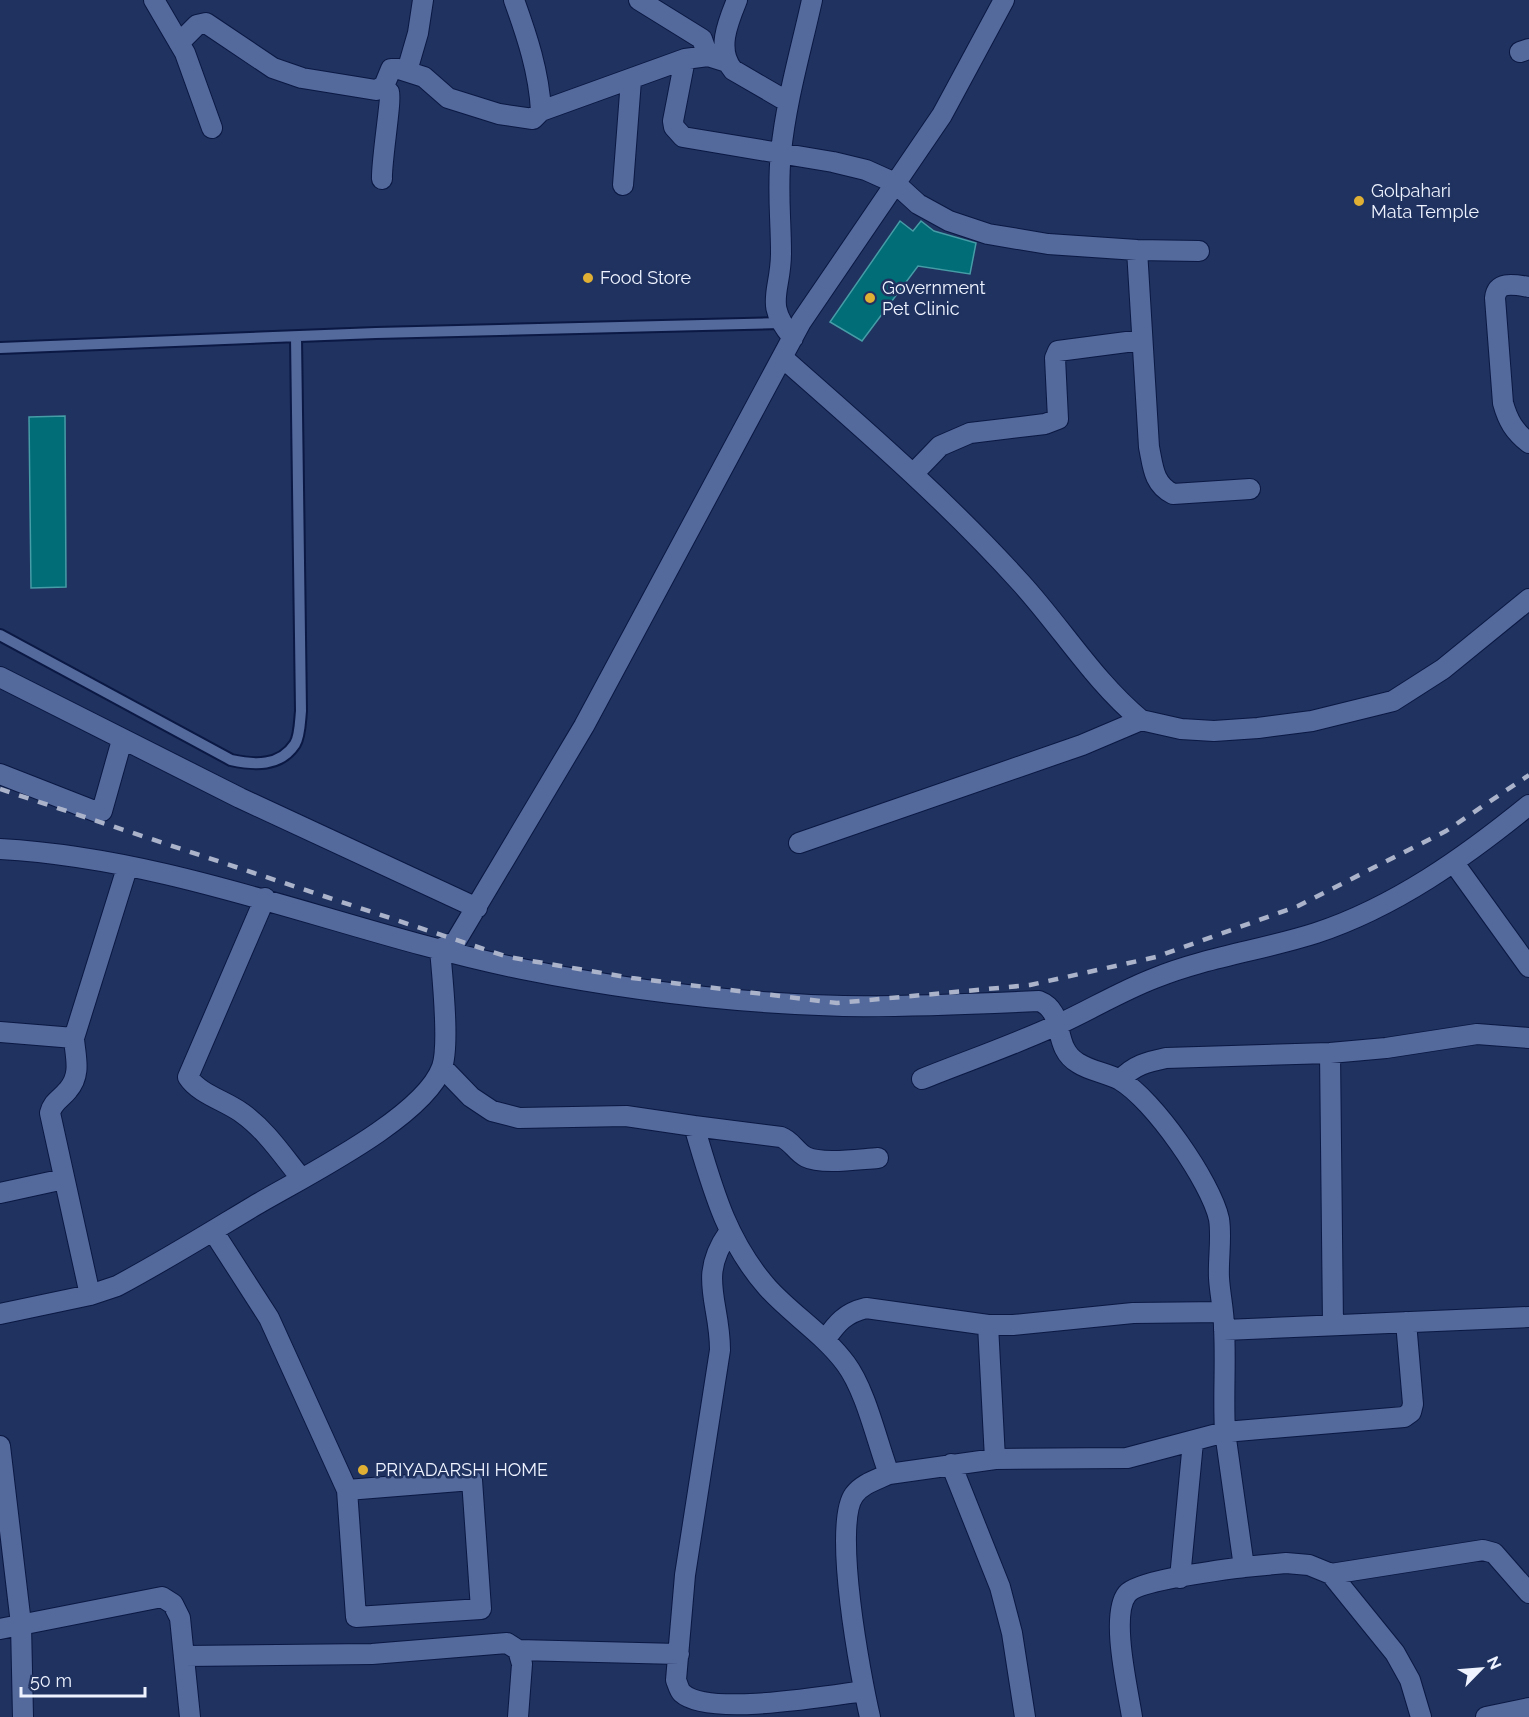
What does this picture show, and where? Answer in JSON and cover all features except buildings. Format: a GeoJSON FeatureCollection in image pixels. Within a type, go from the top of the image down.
{"type":"FeatureCollection","features":[{"type":"Feature","properties":{"kind":"street"},"geometry":{"type":"LineString","coordinates":[[154,0],[179,43],[197,84],[212,128]]}},
{"type":"Feature","properties":{"kind":"street"},"geometry":{"type":"LineString","coordinates":[[407,71],[418,33],[423,0]]}},
{"type":"Feature","properties":{"kind":"street"},"geometry":{"type":"LineString","coordinates":[[514,0],[532,55],[541,111]]}},
{"type":"Feature","properties":{"kind":"street"},"geometry":{"type":"LineString","coordinates":[[639,0],[702,39],[718,59],[733,70],[788,102]]}},
{"type":"Feature","properties":{"kind":"street"},"geometry":{"type":"LineString","coordinates":[[381,89],[391,69],[407,71],[429,80],[448,98],[499,114],[532,119],[541,111],[685,59],[718,59],[723,54],[724,42],[738,0]]}},
{"type":"Feature","properties":{"kind":"street"},"geometry":{"type":"LineString","coordinates":[[440,949],[456,941],[584,726],[783,358],[787,330],[775,303],[781,262],[778,218],[781,152],[788,102],[812,0]]}},
{"type":"Feature","properties":{"kind":"street"},"geometry":{"type":"LineString","coordinates":[[787,330],[801,322],[942,115],[1004,0]]}},
{"type":"Feature","properties":{"kind":"street"},"geometry":{"type":"LineString","coordinates":[[179,43],[197,25],[206,22],[273,69],[302,78],[386,90],[391,96],[383,145],[382,179]]}},
{"type":"Feature","properties":{"kind":"street"},"geometry":{"type":"LineString","coordinates":[[685,59],[673,122],[678,133],[683,136],[832,162],[895,183],[918,204],[948,221],[988,234],[1048,244],[1137,250],[1199,251]]}},
{"type":"Feature","properties":{"kind":"street"},"geometry":{"type":"LineString","coordinates":[[623,185],[631,80]]}},
{"type":"Feature","properties":{"kind":"street"},"geometry":{"type":"LineString","coordinates":[[1137,250],[1149,447],[1154,474],[1162,489],[1173,494],[1186,495],[1250,489]]}},
{"type":"Feature","properties":{"kind":"street"},"geometry":{"type":"LineString","coordinates":[[1529,286],[1509,284],[1500,286],[1495,298],[1503,403],[1515,432],[1529,442]]}},
{"type":"Feature","properties":{"kind":"street"},"geometry":{"type":"LineString","coordinates":[[913,474],[940,446],[953,439],[970,433],[1045,424],[1058,419],[1055,358],[1058,351],[1142,340]]}},
{"type":"Feature","properties":{"kind":"street"},"geometry":{"type":"LineString","coordinates":[[783,358],[913,474],[1021,583],[1117,700],[1141,720],[1181,729],[1214,731],[1258,728],[1312,721],[1393,701],[1443,669],[1529,599]]}},
{"type":"Feature","properties":{"kind":"street"},"geometry":{"type":"LineString","coordinates":[[0,677],[240,798],[477,908]]}},
{"type":"Feature","properties":{"kind":"street"},"geometry":{"type":"LineString","coordinates":[[799,843],[1082,745],[1141,720]]}},
{"type":"Feature","properties":{"kind":"street"},"geometry":{"type":"LineString","coordinates":[[0,774],[97,812],[102,811],[122,740]]}},
{"type":"Feature","properties":{"kind":"street"},"geometry":{"type":"LineString","coordinates":[[922,1079],[1057,1025],[1155,977],[1215,958],[1272,946],[1319,932],[1374,908],[1454,863],[1529,806]]}},
{"type":"Feature","properties":{"kind":"street"},"geometry":{"type":"LineString","coordinates":[[0,849],[74,856],[127,868],[172,874],[265,898],[440,949],[520,968],[609,984],[713,996],[845,1006],[1039,1001],[1049,1005],[1054,1013],[1059,1038],[1071,1058],[1120,1080],[1160,1118],[1181,1146],[1210,1197],[1220,1230],[1219,1278],[1224,1321],[1225,1432],[1244,1567]]}},
{"type":"Feature","properties":{"kind":"street"},"geometry":{"type":"LineString","coordinates":[[1454,863],[1529,967]]}},
{"type":"Feature","properties":{"kind":"street"},"geometry":{"type":"LineString","coordinates":[[90,1295],[50,1113],[52,1105],[70,1088],[75,1078],[78,1065],[74,1038],[127,868]]}},
{"type":"Feature","properties":{"kind":"street"},"geometry":{"type":"LineString","coordinates":[[265,898],[188,1077],[196,1086],[243,1114],[268,1137],[301,1178]]}},
{"type":"Feature","properties":{"kind":"street"},"geometry":{"type":"LineString","coordinates":[[0,1314],[90,1295],[149,1269],[388,1125],[422,1097],[442,1067],[445,1033],[440,949]]}},
{"type":"Feature","properties":{"kind":"street"},"geometry":{"type":"LineString","coordinates":[[0,1032],[74,1038]]}},
{"type":"Feature","properties":{"kind":"street"},"geometry":{"type":"LineString","coordinates":[[1120,1080],[1129,1070],[1142,1063],[1166,1058],[1330,1053],[1386,1048],[1477,1034],[1529,1038]]}},
{"type":"Feature","properties":{"kind":"street"},"geometry":{"type":"LineString","coordinates":[[1330,1053],[1333,1325]]}},
{"type":"Feature","properties":{"kind":"street"},"geometry":{"type":"LineString","coordinates":[[442,1067],[492,1111],[519,1118],[626,1116],[781,1137],[790,1140],[801,1154],[816,1161],[878,1158]]}},
{"type":"Feature","properties":{"kind":"street"},"geometry":{"type":"LineString","coordinates":[[694,1126],[729,1232],[747,1262],[769,1289],[825,1340],[847,1365],[889,1474]]}},
{"type":"Feature","properties":{"kind":"street"},"geometry":{"type":"LineString","coordinates":[[0,1193],[64,1179]]}},
{"type":"Feature","properties":{"kind":"street"},"geometry":{"type":"LineString","coordinates":[[213,1230],[269,1318],[347,1490],[356,1617],[481,1609],[472,1480],[347,1490]]}},
{"type":"Feature","properties":{"kind":"street"},"geometry":{"type":"LineString","coordinates":[[729,1232],[716,1250],[711,1267],[720,1329],[720,1350],[686,1564],[676,1680],[680,1692],[721,1711],[864,1691]]}},
{"type":"Feature","properties":{"kind":"street"},"geometry":{"type":"LineString","coordinates":[[825,1340],[840,1320],[851,1311],[866,1308],[988,1325],[1043,1323],[1145,1313],[1224,1321],[1333,1325],[1529,1317]]}},
{"type":"Feature","properties":{"kind":"street"},"geometry":{"type":"LineString","coordinates":[[870,1717],[852,1624],[847,1573],[848,1511],[853,1496],[864,1485],[889,1474],[951,1464],[994,1459],[1127,1458],[1225,1432],[1396,1420],[1411,1412],[1413,1404],[1406,1322]]}},
{"type":"Feature","properties":{"kind":"street"},"geometry":{"type":"LineString","coordinates":[[988,1325],[994,1459]]}},
{"type":"Feature","properties":{"kind":"street"},"geometry":{"type":"LineString","coordinates":[[1180,1578],[1193,1442]]}},
{"type":"Feature","properties":{"kind":"street"},"geometry":{"type":"LineString","coordinates":[[0,1446],[21,1624],[23,1717]]}},
{"type":"Feature","properties":{"kind":"street"},"geometry":{"type":"LineString","coordinates":[[951,1464],[1000,1587],[1012,1633],[1025,1717]]}},
{"type":"Feature","properties":{"kind":"street"},"geometry":{"type":"LineString","coordinates":[[1331,1574],[1483,1550],[1494,1553],[1529,1593]]}},
{"type":"Feature","properties":{"kind":"street"},"geometry":{"type":"LineString","coordinates":[[1132,1717],[1120,1633],[1121,1606],[1128,1593],[1138,1587],[1180,1578],[1244,1567],[1286,1563],[1309,1565],[1331,1574],[1395,1653],[1410,1680],[1421,1717]]}},
{"type":"Feature","properties":{"kind":"street"},"geometry":{"type":"LineString","coordinates":[[0,1629],[162,1597],[173,1604],[180,1618],[190,1717]]}},
{"type":"Feature","properties":{"kind":"street"},"geometry":{"type":"LineString","coordinates":[[185,1656],[372,1654],[507,1643],[518,1650],[679,1654]]}},
{"type":"Feature","properties":{"kind":"street"},"geometry":{"type":"LineString","coordinates":[[518,1650],[522,1664],[518,1717]]}},
{"type":"Feature","properties":{"kind":"street"},"geometry":{"type":"LineString","coordinates":[[1486,1717],[1529,1708]]}},
{"type":"Feature","properties":{"kind":"lane"},"geometry":{"type":"LineString","coordinates":[[0,348],[604,326],[787,330]]}},
{"type":"Feature","properties":{"kind":"lane"},"geometry":{"type":"LineString","coordinates":[[0,635],[231,760],[256,765],[279,759],[296,743],[301,711],[296,337]]}},
{"type":"Feature","properties":{"kind":"railway"},"geometry":{"type":"LineString","coordinates":[[0,789],[508,957],[632,978],[837,1003],[1030,985],[1156,957],[1298,906],[1446,831],[1529,775]]}},
{"type":"Feature","properties":{"kind":"place","name":"Golpahari Mata Temple"},"geometry":{"type":"Point","coordinates":[1359,201]}},
{"type":"Feature","properties":{"kind":"place","name":"Food Store"},"geometry":{"type":"Point","coordinates":[588,278]}},
{"type":"Feature","properties":{"kind":"place","name":"Government Pet Clinic"},"geometry":{"type":"Point","coordinates":[870,298]}},
{"type":"Feature","properties":{"kind":"place","name":"PRIYADARSHI HOME"},"geometry":{"type":"Point","coordinates":[363,1470]}}]}
